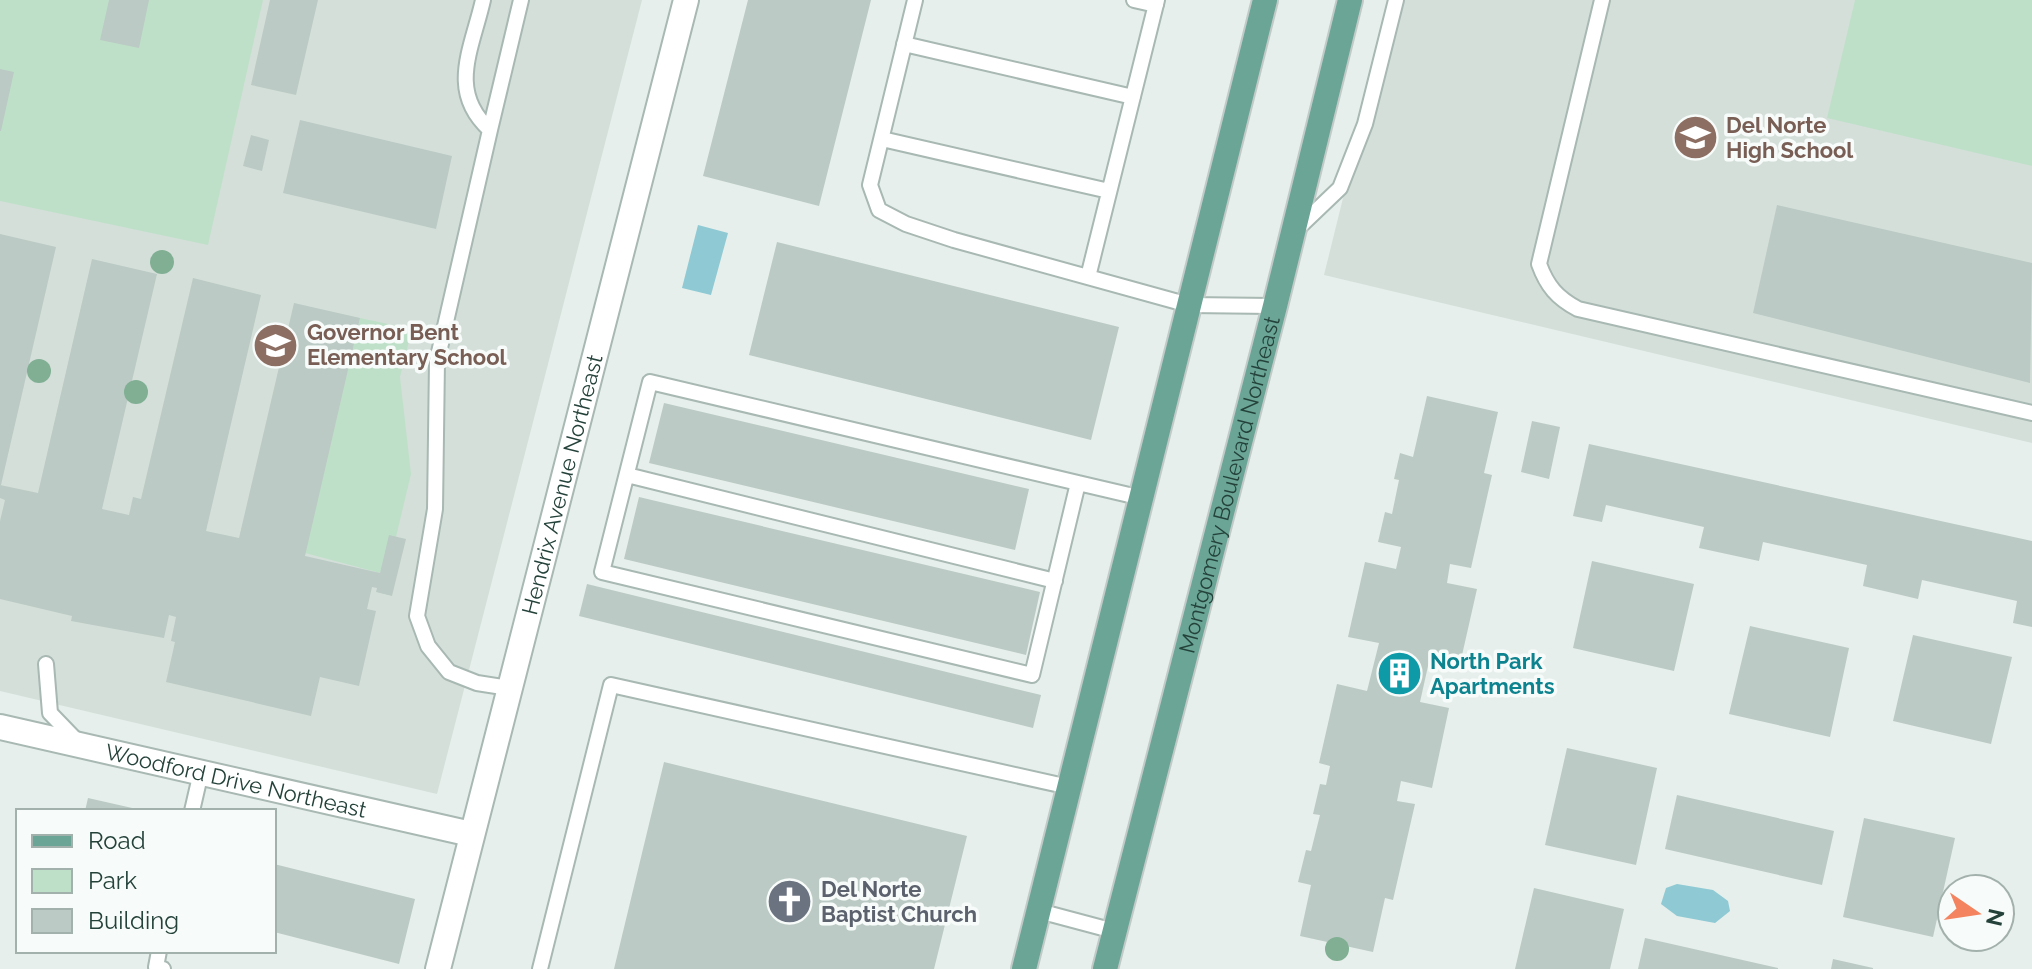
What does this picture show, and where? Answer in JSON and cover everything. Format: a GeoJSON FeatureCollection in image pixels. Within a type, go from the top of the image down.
{"type":"FeatureCollection","features":[{"type":"Feature","properties":{"kind":"main road"},"geometry":{"type":"LineString","coordinates":[[1024,969],[1265,0]]}},
{"type":"Feature","properties":{"kind":"main road","name":"Montgomery Boulevard Northeast"},"geometry":{"type":"LineString","coordinates":[[1105,969],[1350,0]]}},
{"type":"Feature","properties":{"kind":"street","name":"Hendrix Avenue Northeast"},"geometry":{"type":"LineString","coordinates":[[438,969],[686,0]]}},
{"type":"Feature","properties":{"kind":"street","name":"Woodford Drive Northeast"},"geometry":{"type":"LineString","coordinates":[[0,727],[471,834]]}},
{"type":"Feature","properties":{"kind":"lane"},"geometry":{"type":"LineString","coordinates":[[483,0],[465,78],[467,103],[490,130]]}},
{"type":"Feature","properties":{"kind":"lane"},"geometry":{"type":"LineString","coordinates":[[509,688],[477,683],[449,672],[428,646],[417,616],[435,509],[437,361],[521,0]]}},
{"type":"Feature","properties":{"kind":"lane"},"geometry":{"type":"LineString","coordinates":[[915,0],[870,185],[879,210],[954,240],[1189,305],[1275,306]]}},
{"type":"Feature","properties":{"kind":"lane"},"geometry":{"type":"LineString","coordinates":[[1088,277],[1156,3],[1134,0]]}},
{"type":"Feature","properties":{"kind":"lane"},"geometry":{"type":"LineString","coordinates":[[1293,234],[1340,188],[1365,124],[1396,0]]}},
{"type":"Feature","properties":{"kind":"lane"},"geometry":{"type":"LineString","coordinates":[[1602,0],[1539,264],[1546,283],[1561,300],[1578,309],[2032,413]]}},
{"type":"Feature","properties":{"kind":"lane"},"geometry":{"type":"LineString","coordinates":[[904,44],[1133,97]]}},
{"type":"Feature","properties":{"kind":"lane"},"geometry":{"type":"LineString","coordinates":[[882,139],[1109,191]]}},
{"type":"Feature","properties":{"kind":"lane"},"geometry":{"type":"LineString","coordinates":[[1078,483],[1032,675],[602,572],[650,382],[1142,498]]}},
{"type":"Feature","properties":{"kind":"lane"},"geometry":{"type":"LineString","coordinates":[[627,475],[1055,581]]}},
{"type":"Feature","properties":{"kind":"lane"},"geometry":{"type":"LineString","coordinates":[[46,664],[50,713],[81,745]]}},
{"type":"Feature","properties":{"kind":"lane"},"geometry":{"type":"LineString","coordinates":[[540,969],[611,685],[1069,787]]}},
{"type":"Feature","properties":{"kind":"lane"},"geometry":{"type":"LineString","coordinates":[[192,809],[201,772]]}},
{"type":"Feature","properties":{"kind":"lane"},"geometry":{"type":"LineString","coordinates":[[1039,911],[1114,931]]}},
{"type":"Feature","properties":{"kind":"shaded area","name":"Governor Bent Elementary School"},"geometry":{"type":"Polygon","coordinates":[[[0,0],[642,0],[437,794],[0,691],[0,0]]]}},
{"type":"Feature","properties":{"kind":"shaded area","name":"Del Norte High School"},"geometry":{"type":"Polygon","coordinates":[[[1392,0],[2032,0],[2032,443],[1324,275],[1392,0]]]}},
{"type":"Feature","properties":{"kind":"green space"},"geometry":{"type":"Polygon","coordinates":[[[0,0],[263,0],[208,245],[0,201],[0,0]]]}},
{"type":"Feature","properties":{"kind":"green space"},"geometry":{"type":"Polygon","coordinates":[[[1855,0],[2032,0],[2032,166],[1827,118],[1855,0]]]}},
{"type":"Feature","properties":{"kind":"green space"},"geometry":{"type":"Polygon","coordinates":[[[360,318],[412,329],[400,377],[411,474],[396,537],[380,573],[305,553],[360,318]]]}},
{"type":"Feature","properties":{"kind":"water"},"geometry":{"type":"Polygon","coordinates":[[[698,225],[728,233],[711,295],[682,288],[698,225]]]}},
{"type":"Feature","properties":{"kind":"water"},"geometry":{"type":"Polygon","coordinates":[[[1677,884],[1713,890],[1728,901],[1730,911],[1715,923],[1677,916],[1661,904],[1666,888],[1677,884]]]}},
{"type":"Feature","properties":{"kind":"building"},"geometry":{"type":"Polygon","coordinates":[[[109,0],[149,0],[139,48],[100,40],[109,0]]]}},
{"type":"Feature","properties":{"kind":"building"},"geometry":{"type":"Polygon","coordinates":[[[270,0],[318,0],[296,95],[251,85],[270,0]]]}},
{"type":"Feature","properties":{"kind":"building"},"geometry":{"type":"Polygon","coordinates":[[[748,0],[871,0],[819,206],[703,176],[748,0]]]}},
{"type":"Feature","properties":{"kind":"building"},"geometry":{"type":"Polygon","coordinates":[[[0,69],[14,72],[1,131],[0,131],[0,69]]]}},
{"type":"Feature","properties":{"kind":"building"},"geometry":{"type":"Polygon","coordinates":[[[300,120],[452,156],[436,229],[283,193],[300,120]]]}},
{"type":"Feature","properties":{"kind":"building"},"geometry":{"type":"Polygon","coordinates":[[[251,135],[269,140],[262,171],[243,166],[251,135]]]}},
{"type":"Feature","properties":{"kind":"building"},"geometry":{"type":"Polygon","coordinates":[[[1777,205],[2032,263],[2030,383],[1753,313],[1777,205]]]}},
{"type":"Feature","properties":{"kind":"building"},"geometry":{"type":"Polygon","coordinates":[[[0,234],[56,247],[1,485],[0,485],[0,234]]]}},
{"type":"Feature","properties":{"kind":"building"},"geometry":{"type":"Polygon","coordinates":[[[777,242],[1119,327],[1091,440],[749,355],[777,242]]]}},
{"type":"Feature","properties":{"kind":"building"},"geometry":{"type":"Polygon","coordinates":[[[92,259],[157,274],[102,509],[129,515],[133,497],[141,499],[193,278],[261,295],[206,531],[239,538],[294,303],[360,318],[305,556],[380,573],[389,535],[406,539],[392,596],[376,592],[377,588],[372,587],[367,609],[376,611],[359,686],[320,677],[311,716],[166,682],[175,642],[171,641],[176,617],[169,615],[164,638],[71,621],[72,616],[0,599],[0,521],[5,500],[0,498],[0,485],[38,493],[92,259]]]}},
{"type":"Feature","properties":{"kind":"building","name":"North Park Apartments"},"geometry":{"type":"Polygon","coordinates":[[[1427,396],[1498,412],[1484,473],[1492,475],[1471,568],[1450,564],[1447,583],[1477,589],[1460,664],[1430,657],[1420,702],[1449,708],[1432,788],[1401,781],[1397,801],[1415,804],[1393,900],[1385,898],[1373,952],[1300,936],[1311,885],[1298,882],[1306,850],[1311,851],[1320,815],[1313,814],[1320,784],[1326,785],[1330,766],[1319,763],[1337,684],[1367,691],[1379,643],[1348,637],[1365,562],[1396,569],[1401,547],[1378,542],[1385,512],[1392,514],[1399,480],[1394,479],[1400,453],[1413,457],[1427,396]]]}},
{"type":"Feature","properties":{"kind":"building"},"geometry":{"type":"Polygon","coordinates":[[[664,403],[1029,489],[1015,550],[649,463],[664,403]]]}},
{"type":"Feature","properties":{"kind":"building"},"geometry":{"type":"Polygon","coordinates":[[[1532,421],[1560,427],[1549,479],[1521,472],[1532,421]]]}},
{"type":"Feature","properties":{"kind":"building"},"geometry":{"type":"Polygon","coordinates":[[[1589,444],[2032,541],[2032,627],[2013,623],[2017,601],[1922,580],[1918,599],[1863,586],[1867,565],[1763,542],[1759,561],[1699,548],[1704,527],[1606,505],[1602,522],[1573,516],[1589,444]]]}},
{"type":"Feature","properties":{"kind":"building"},"geometry":{"type":"Polygon","coordinates":[[[639,497],[1040,592],[1026,655],[624,559],[639,497]]]}},
{"type":"Feature","properties":{"kind":"building"},"geometry":{"type":"Polygon","coordinates":[[[1592,561],[1694,584],[1674,671],[1573,648],[1592,561]]]}},
{"type":"Feature","properties":{"kind":"building"},"geometry":{"type":"Polygon","coordinates":[[[587,584],[1041,695],[1033,728],[579,616],[587,584]]]}},
{"type":"Feature","properties":{"kind":"building"},"geometry":{"type":"Polygon","coordinates":[[[1750,626],[1849,648],[1830,737],[1729,714],[1750,626]]]}},
{"type":"Feature","properties":{"kind":"building"},"geometry":{"type":"Polygon","coordinates":[[[1913,635],[2012,657],[1991,744],[1893,721],[1913,635]]]}},
{"type":"Feature","properties":{"kind":"building"},"geometry":{"type":"Polygon","coordinates":[[[1567,748],[1657,768],[1636,865],[1545,845],[1567,748]]]}},
{"type":"Feature","properties":{"kind":"building","name":"Del Norte Baptist Church"},"geometry":{"type":"Polygon","coordinates":[[[664,762],[967,836],[934,969],[614,969],[664,762]]]}},
{"type":"Feature","properties":{"kind":"building"},"geometry":{"type":"Polygon","coordinates":[[[1677,795],[1834,831],[1822,885],[1665,849],[1677,795]]]}},
{"type":"Feature","properties":{"kind":"building"},"geometry":{"type":"Polygon","coordinates":[[[88,798],[137,809],[85,809],[88,798]]]}},
{"type":"Feature","properties":{"kind":"building"},"geometry":{"type":"Polygon","coordinates":[[[1864,818],[1955,838],[1947,873],[1936,873],[1933,937],[1843,917],[1864,818]]]}},
{"type":"Feature","properties":{"kind":"building"},"geometry":{"type":"Polygon","coordinates":[[[276,864],[415,899],[399,964],[276,933],[276,864]]]}},
{"type":"Feature","properties":{"kind":"building"},"geometry":{"type":"Polygon","coordinates":[[[1534,888],[1624,909],[1610,969],[1515,969],[1534,888]]]}},
{"type":"Feature","properties":{"kind":"building"},"geometry":{"type":"Polygon","coordinates":[[[1645,938],[1778,968],[1778,969],[1638,969],[1645,938]]]}},
{"type":"Feature","properties":{"kind":"building"},"geometry":{"type":"Polygon","coordinates":[[[1833,959],[1873,968],[1873,969],[1831,969],[1833,959]]]}},
{"type":"Feature","properties":{"kind":"place","name":"Del Norte High School"},"geometry":{"type":"Point","coordinates":[1695,138]}},
{"type":"Feature","properties":{"kind":"place","name":"Governor Bent Elementary School"},"geometry":{"type":"Point","coordinates":[276,345]}},
{"type":"Feature","properties":{"kind":"place","name":"North Park Apartments"},"geometry":{"type":"Point","coordinates":[1399,674]}},
{"type":"Feature","properties":{"kind":"place","name":"Del Norte Baptist Church"},"geometry":{"type":"Point","coordinates":[790,902]}}]}
